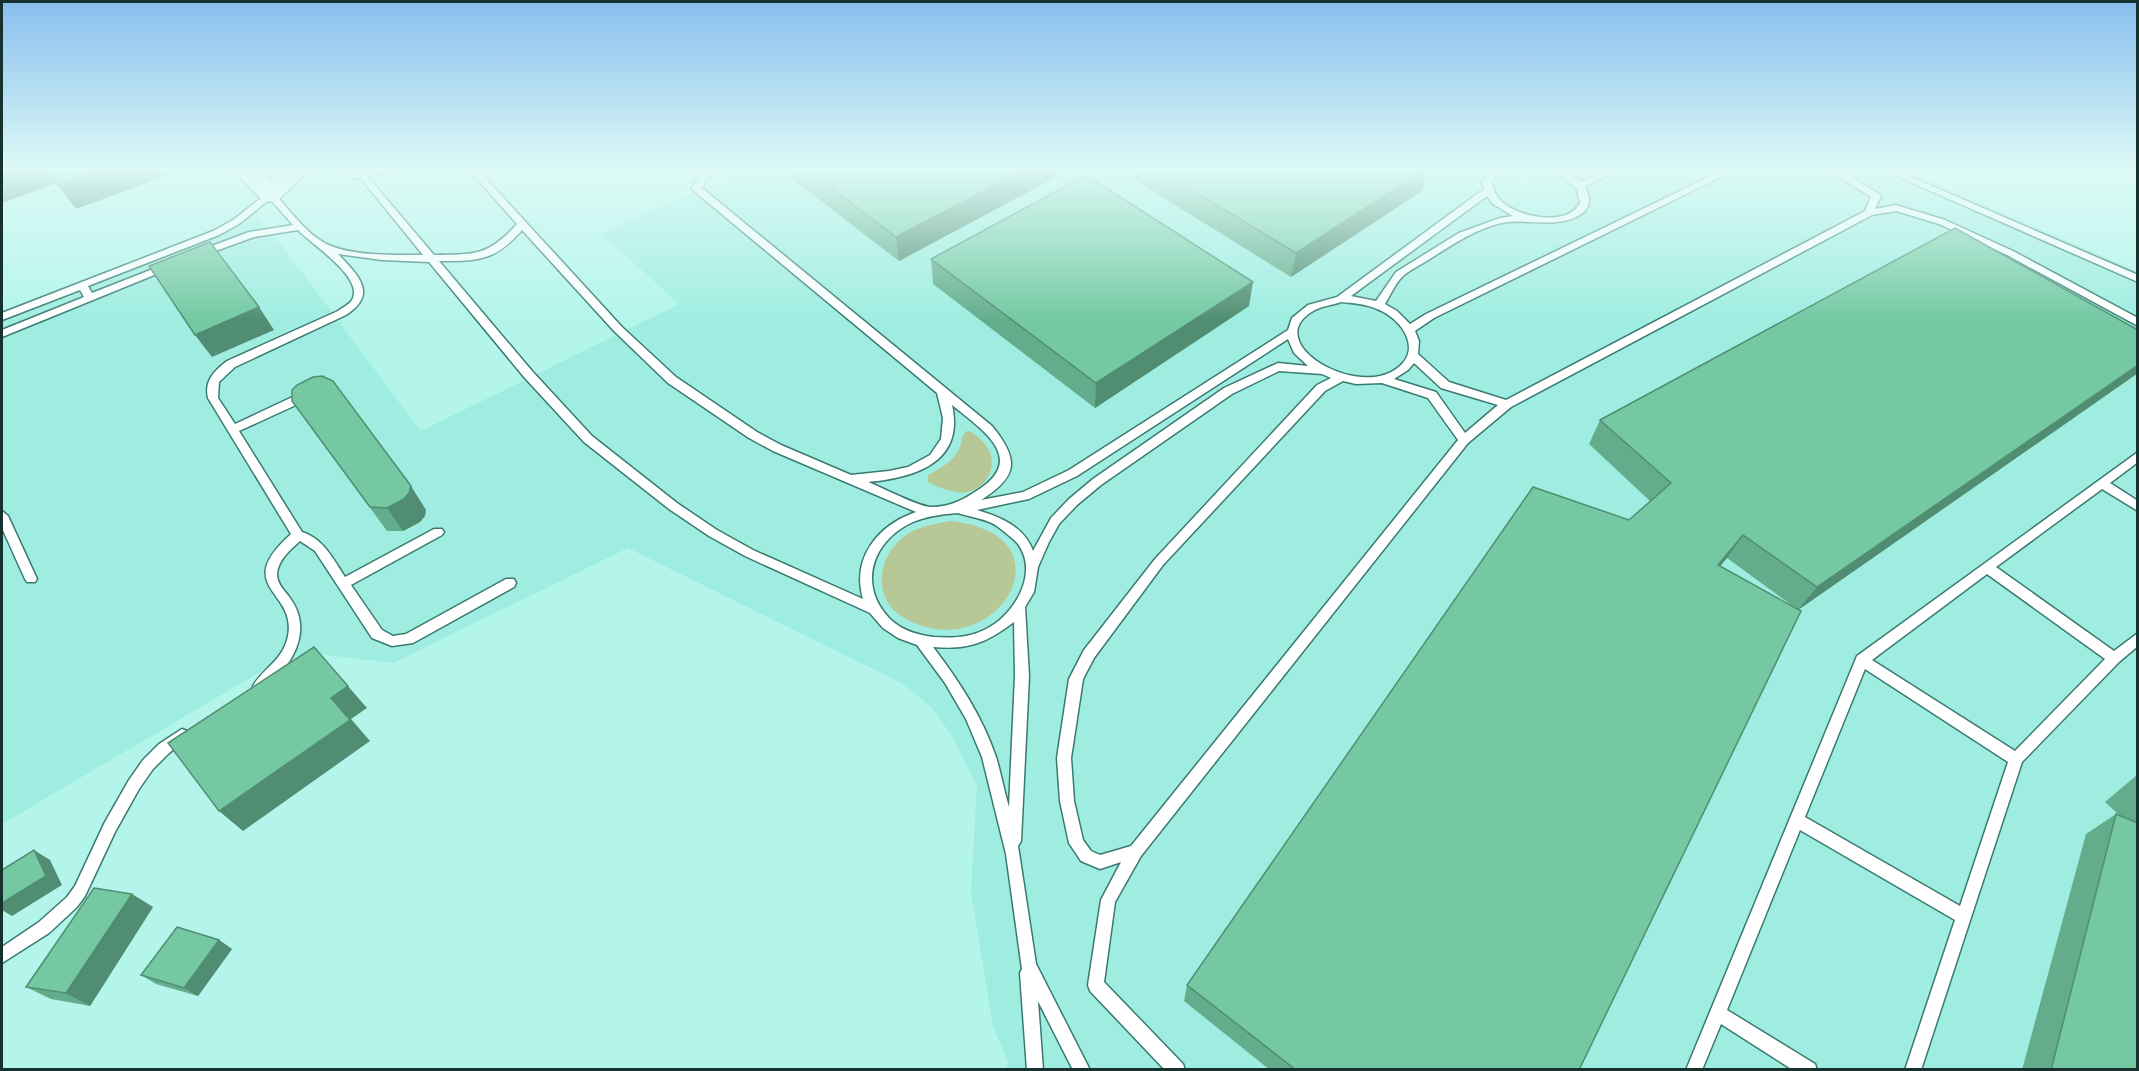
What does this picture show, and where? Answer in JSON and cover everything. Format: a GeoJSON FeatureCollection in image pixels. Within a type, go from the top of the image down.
{"type":"FeatureCollection","features":[{"type":"Feature","properties":{"kind":"lane"},"geometry":{"type":"LineString","coordinates":[[2,317],[216,233],[237,221]]}},
{"type":"Feature","properties":{"kind":"lane"},"geometry":{"type":"LineString","coordinates":[[295,221],[328,249],[359,286],[359,300],[348,310],[242,358],[219,373],[213,382],[211,393],[298,535],[316,544],[377,634],[392,641],[408,639],[510,583]]}},
{"type":"Feature","properties":{"kind":"lane"},"geometry":{"type":"LineString","coordinates":[[399,221],[528,374],[588,439],[673,506],[713,533],[749,553],[873,609]]}},
{"type":"Feature","properties":{"kind":"lane"},"geometry":{"type":"LineString","coordinates":[[519,221],[618,329],[672,380],[753,435],[777,448],[928,512]]}},
{"type":"Feature","properties":{"kind":"lane"},"geometry":{"type":"LineString","coordinates":[[736,221],[988,429],[1002,445],[1008,462],[1004,474],[994,486],[958,509]]}},
{"type":"Feature","properties":{"kind":"lane"},"geometry":{"type":"LineString","coordinates":[[1341,299],[1447,221]]}},
{"type":"Feature","properties":{"kind":"lane"},"geometry":{"type":"LineString","coordinates":[[1379,305],[1399,274],[1462,235],[1500,221]]}},
{"type":"Feature","properties":{"kind":"lane"},"geometry":{"type":"LineString","coordinates":[[1410,329],[1430,316],[1626,221]]}},
{"type":"Feature","properties":{"kind":"lane"},"geometry":{"type":"LineString","coordinates":[[1177,1070],[1096,985],[1108,900],[1136,852],[1464,440],[1507,404],[1854,221]]}},
{"type":"Feature","properties":{"kind":"lane"},"geometry":{"type":"LineString","coordinates":[[1939,221],[2010,253],[2138,323]]}},
{"type":"Feature","properties":{"kind":"lane"},"geometry":{"type":"LineString","coordinates":[[2004,221],[2138,279]]}},
{"type":"Feature","properties":{"kind":"lane"},"geometry":{"type":"LineString","coordinates":[[328,249],[387,257],[469,258],[489,253],[505,243],[522,224]]}},
{"type":"Feature","properties":{"kind":"lane"},"geometry":{"type":"LineString","coordinates":[[185,260],[252,234],[301,227]]}},
{"type":"Feature","properties":{"kind":"lane"},"geometry":{"type":"LineString","coordinates":[[2,334],[174,264]]}},
{"type":"Feature","properties":{"kind":"lane"},"geometry":{"type":"LineString","coordinates":[[82,285],[90,298]]}},
{"type":"Feature","properties":{"kind":"lane"},"geometry":{"type":"LineString","coordinates":[[1341,299],[1360,300],[1379,305],[1402,320],[1410,329],[1415,343],[1413,356],[1407,366],[1397,374],[1383,379],[1362,381],[1340,378],[1320,370],[1304,359],[1294,346],[1292,332],[1296,319],[1306,309],[1322,302],[1341,299]]}},
{"type":"Feature","properties":{"kind":"lane"},"geometry":{"type":"LineString","coordinates":[[1292,332],[1065,478],[1025,496],[1001,502],[928,512],[896,527],[873,550],[866,570],[865,590],[873,609],[885,623],[901,634],[921,641],[949,644],[976,639],[1001,627],[1020,610],[1031,588],[1033,565],[1055,521],[1097,482],[1228,391],[1278,367],[1320,370]]}},
{"type":"Feature","properties":{"kind":"lane"},"geometry":{"type":"LineString","coordinates":[[1413,356],[1445,385],[1507,404]]}},
{"type":"Feature","properties":{"kind":"lane"},"geometry":{"type":"LineString","coordinates":[[1136,852],[1100,862],[1086,856],[1076,843],[1067,801],[1064,758],[1076,679],[1089,654],[1159,562],[1321,388],[1340,378]]}},
{"type":"Feature","properties":{"kind":"lane"},"geometry":{"type":"LineString","coordinates":[[1383,379],[1432,395],[1464,440]]}},
{"type":"Feature","properties":{"kind":"lane"},"geometry":{"type":"LineString","coordinates":[[849,479],[887,476],[913,470],[932,459],[944,445],[949,431],[950,416],[940,390]]}},
{"type":"Feature","properties":{"kind":"lane"},"geometry":{"type":"LineString","coordinates":[[233,429],[314,392]]}},
{"type":"Feature","properties":{"kind":"lane"},"geometry":{"type":"LineString","coordinates":[[1694,1070],[1862,660],[2138,456]]}},
{"type":"Feature","properties":{"kind":"lane"},"geometry":{"type":"LineString","coordinates":[[2101,483],[2138,507]]}},
{"type":"Feature","properties":{"kind":"lane"},"geometry":{"type":"LineString","coordinates":[[958,509],[990,516],[1016,532],[1028,548],[1033,565]]}},
{"type":"Feature","properties":{"kind":"lane"},"geometry":{"type":"LineString","coordinates":[[2,516],[31,579]]}},
{"type":"Feature","properties":{"kind":"lane"},"geometry":{"type":"LineString","coordinates":[[343,584],[438,532]]}},
{"type":"Feature","properties":{"kind":"lane"},"geometry":{"type":"LineString","coordinates":[[251,692],[279,667],[290,648],[295,627],[293,614],[273,586],[272,569],[280,553],[298,535]]}},
{"type":"Feature","properties":{"kind":"lane"},"geometry":{"type":"LineString","coordinates":[[1987,567],[2114,658]]}},
{"type":"Feature","properties":{"kind":"lane"},"geometry":{"type":"LineString","coordinates":[[1013,854],[1022,676],[1020,610]]}},
{"type":"Feature","properties":{"kind":"lane"},"geometry":{"type":"LineString","coordinates":[[1913,1070],[2016,759],[2114,658],[2138,638]]}},
{"type":"Feature","properties":{"kind":"lane"},"geometry":{"type":"LineString","coordinates":[[921,641],[950,680],[972,716],[989,757],[1013,854],[1028,966],[1035,1070]]}},
{"type":"Feature","properties":{"kind":"lane"},"geometry":{"type":"LineString","coordinates":[[1862,660],[2016,759]]}},
{"type":"Feature","properties":{"kind":"lane"},"geometry":{"type":"LineString","coordinates":[[2,956],[49,926],[71,904],[80,891],[135,781],[153,757],[191,729]]}},
{"type":"Feature","properties":{"kind":"lane"},"geometry":{"type":"LineString","coordinates":[[1796,820],[1963,916]]}},
{"type":"Feature","properties":{"kind":"lane"},"geometry":{"type":"LineString","coordinates":[[1028,966],[1083,1070]]}},
{"type":"Feature","properties":{"kind":"lane"},"geometry":{"type":"LineString","coordinates":[[1717,1013],[1809,1070]]}},
{"type":"Feature","properties":{"kind":"shaded area"},"geometry":{"type":"Polygon","coordinates":[[[235,221],[260,221],[271,231],[421,431],[679,304],[602,234],[630,221],[2022,221],[2137,271],[2137,1069],[1006,1069],[1008,1062],[993,1027],[971,892],[977,785],[952,736],[930,706],[901,683],[628,548],[393,663],[310,653],[279,661],[2,824],[2,312],[235,221]]]}},
{"type":"Feature","properties":{"kind":"shaded area"},"geometry":{"type":"Polygon","coordinates":[[[967,431],[975,434],[988,448],[991,455],[991,470],[983,484],[968,492],[959,492],[928,482],[928,475],[953,458],[967,431]]]}},
{"type":"Feature","properties":{"kind":"shaded area"},"geometry":{"type":"Polygon","coordinates":[[[950,521],[989,531],[1010,549],[1016,571],[1009,594],[992,614],[968,627],[937,629],[904,618],[893,610],[882,588],[882,576],[884,565],[896,543],[922,527],[950,521]]]}},
{"type":"Feature","properties":{"kind":"building"},"geometry":{"type":"Polygon","coordinates":[[[875,221],[926,221],[896,237],[875,221]]]}},
{"type":"Feature","properties":{"kind":"building"},"geometry":{"type":"Polygon","coordinates":[[[1001,221],[1158,221],[1253,282],[1096,383],[931,259],[1001,221]]]}},
{"type":"Feature","properties":{"kind":"building"},"geometry":{"type":"Polygon","coordinates":[[[1243,221],[1345,221],[1296,253],[1243,221]]]}},
{"type":"Feature","properties":{"kind":"building"},"geometry":{"type":"Polygon","coordinates":[[[1955,228],[2138,330],[2138,365],[1817,587],[1743,535],[1718,565],[1801,611],[1579,1070],[1296,1070],[1187,985],[1533,487],[1629,520],[1671,483],[1600,420],[1955,228]]]}},
{"type":"Feature","properties":{"kind":"building"},"geometry":{"type":"Polygon","coordinates":[[[210,242],[259,307],[195,335],[149,266],[210,242]]]}},
{"type":"Feature","properties":{"kind":"building"},"geometry":{"type":"Polygon","coordinates":[[[322,376],[333,381],[411,486],[404,499],[387,508],[370,507],[292,401],[292,390],[297,385],[313,377],[322,376]]]}},
{"type":"Feature","properties":{"kind":"building"},"geometry":{"type":"Polygon","coordinates":[[[314,647],[348,686],[331,698],[350,720],[219,811],[168,743],[314,647]]]}},
{"type":"Feature","properties":{"kind":"building"},"geometry":{"type":"Polygon","coordinates":[[[2116,814],[2138,823],[2138,1070],[2051,1070],[2116,814]]]}},
{"type":"Feature","properties":{"kind":"building"},"geometry":{"type":"Polygon","coordinates":[[[34,850],[46,876],[2,903],[2,870],[34,850]]]}},
{"type":"Feature","properties":{"kind":"building"},"geometry":{"type":"Polygon","coordinates":[[[94,888],[132,894],[66,993],[26,987],[94,888]]]}},
{"type":"Feature","properties":{"kind":"building"},"geometry":{"type":"Polygon","coordinates":[[[177,927],[219,940],[184,988],[141,975],[177,927]]]}}]}
